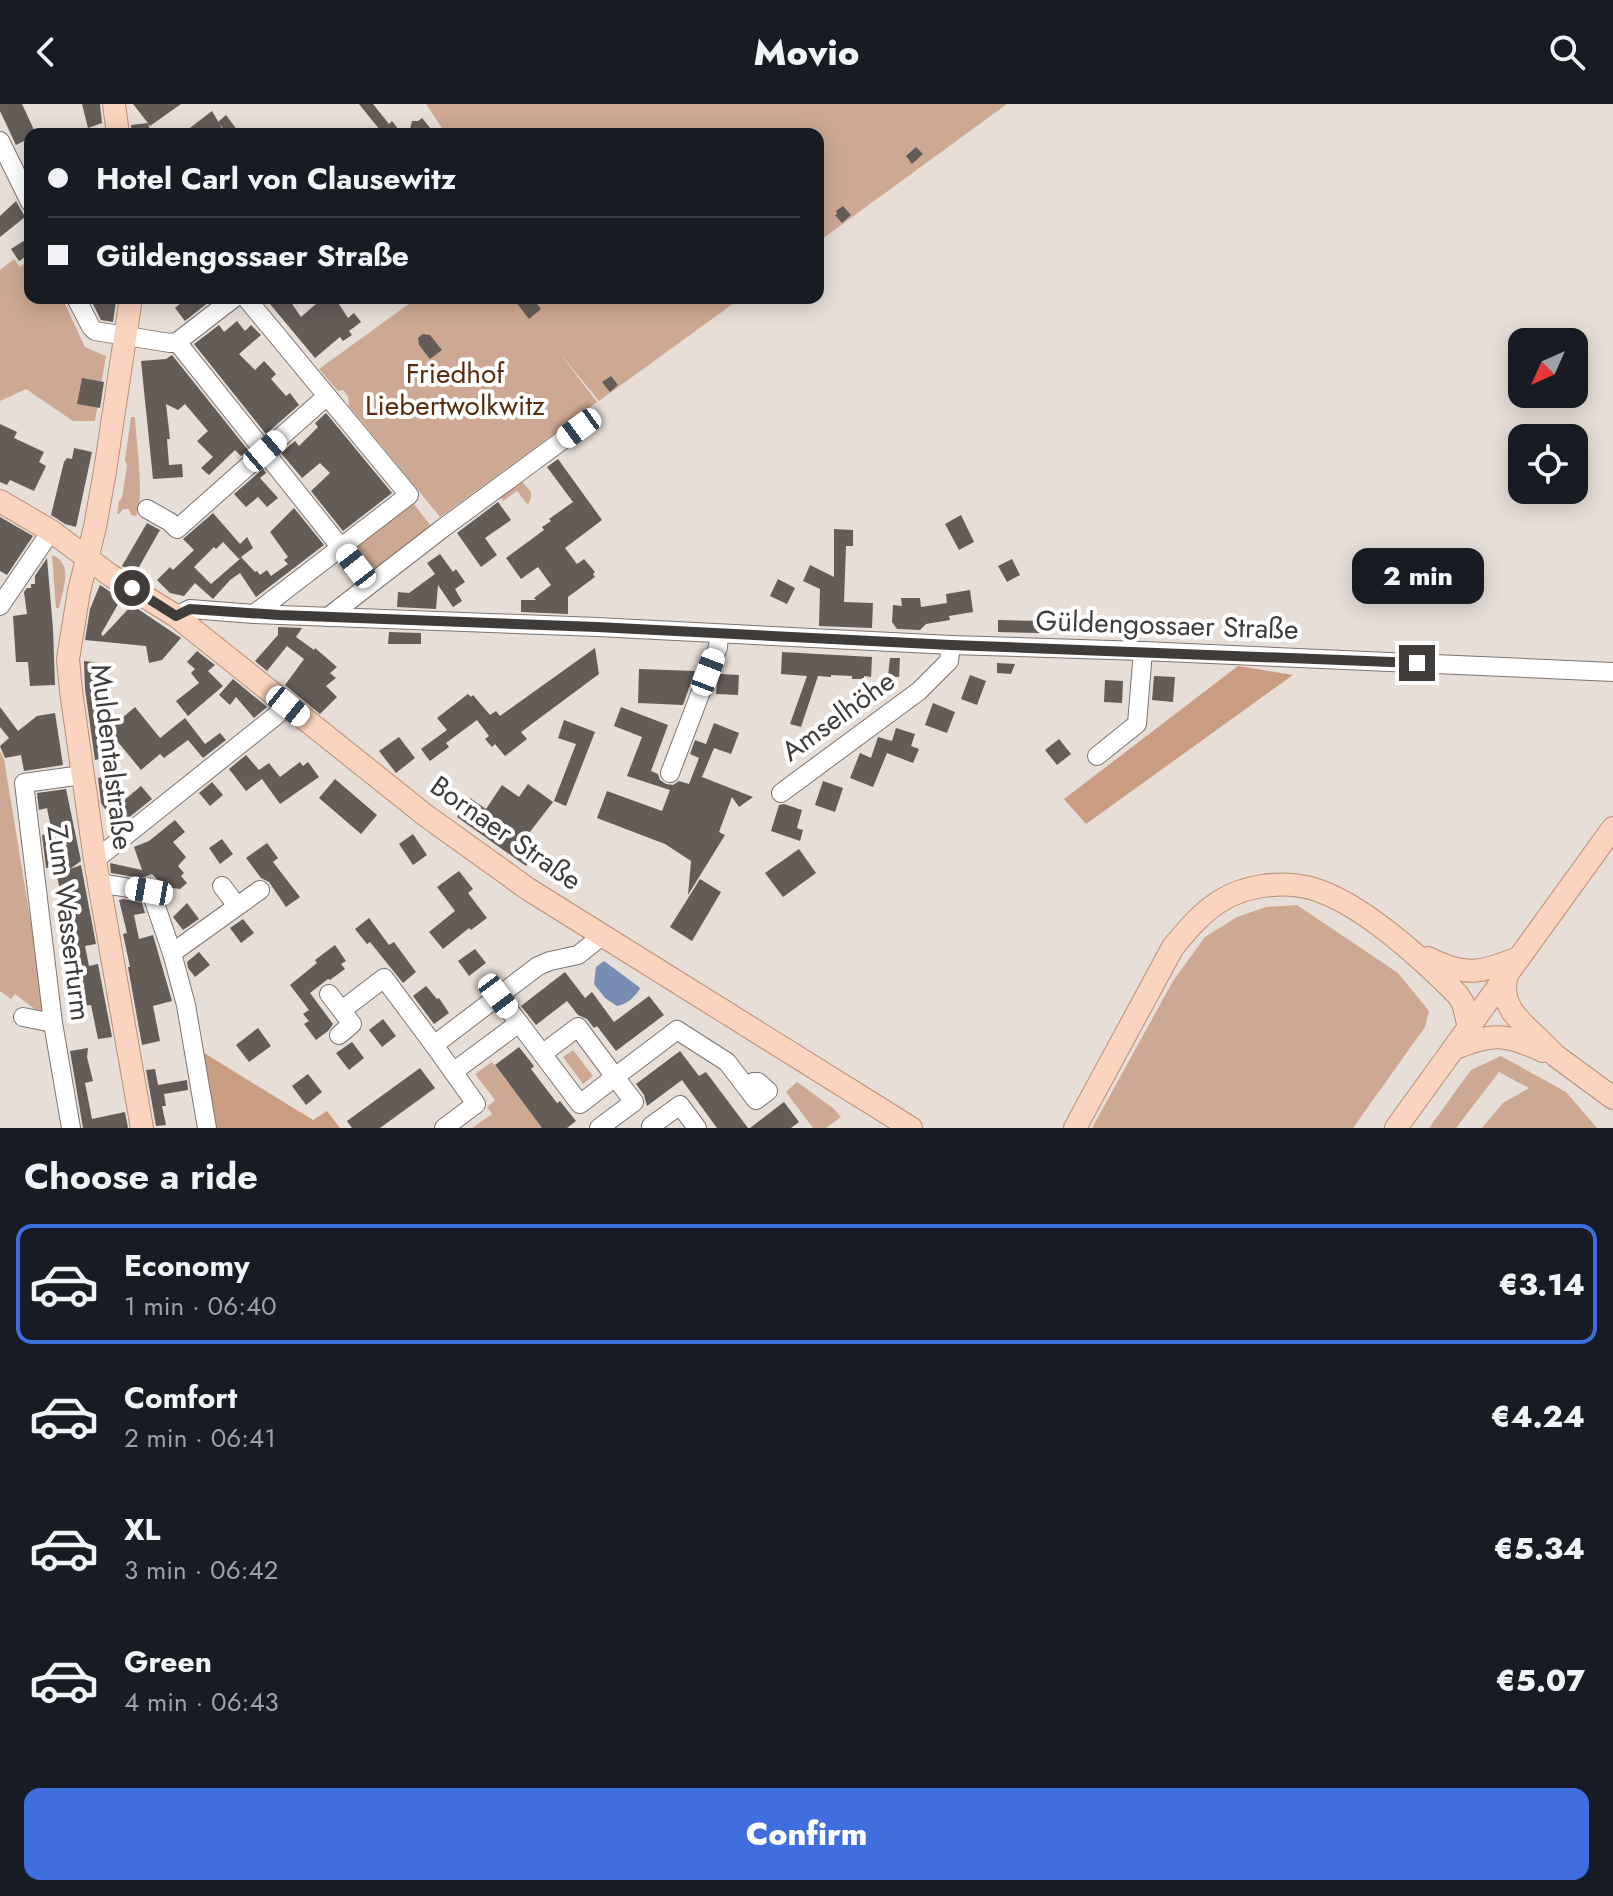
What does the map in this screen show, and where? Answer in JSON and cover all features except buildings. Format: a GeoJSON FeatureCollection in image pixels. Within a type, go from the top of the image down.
{"type":"FeatureCollection","features":[{"type":"Feature","properties":{"kind":"main road"},"geometry":{"type":"LineString","coordinates":[[114,104],[117,128]]}},
{"type":"Feature","properties":{"kind":"main road","name":"Muldentalstraße"},"geometry":{"type":"LineString","coordinates":[[130,304],[99,507],[77,599],[68,659],[98,883],[142,1128]]}},
{"type":"Feature","properties":{"kind":"main road","name":"Bornaer Straße"},"geometry":{"type":"LineString","coordinates":[[0,501],[51,531],[176,616],[425,815],[528,889],[911,1128]]}},
{"type":"Feature","properties":{"kind":"main road"},"geometry":{"type":"LineString","coordinates":[[1396,1128],[1613,828]]}},
{"type":"Feature","properties":{"kind":"main road"},"geometry":{"type":"LineString","coordinates":[[1075,1128],[1173,947],[1193,922],[1222,899],[1250,888],[1280,885],[1306,887],[1355,909],[1409,948],[1457,994],[1463,1003],[1469,1027]]}},
{"type":"Feature","properties":{"kind":"main road"},"geometry":{"type":"LineString","coordinates":[[1409,948],[1450,969],[1465,971],[1512,967]]}},
{"type":"Feature","properties":{"kind":"main road"},"geometry":{"type":"LineString","coordinates":[[1512,967],[1505,991],[1512,1011],[1556,1056],[1613,1098]]}},
{"type":"Feature","properties":{"kind":"main road"},"geometry":{"type":"LineString","coordinates":[[1453,1049],[1499,1036],[1516,1039],[1556,1056]]}},
{"type":"Feature","properties":{"kind":"street"},"geometry":{"type":"LineString","coordinates":[[0,141],[24,190]]}},
{"type":"Feature","properties":{"kind":"street"},"geometry":{"type":"LineString","coordinates":[[79,304],[95,331],[170,343],[177,342],[226,304]]}},
{"type":"Feature","properties":{"kind":"street"},"geometry":{"type":"LineString","coordinates":[[251,304],[409,495],[254,614]]}},
{"type":"Feature","properties":{"kind":"street"},"geometry":{"type":"LineString","coordinates":[[177,342],[370,584]]}},
{"type":"Feature","properties":{"kind":"street"},"geometry":{"type":"LineString","coordinates":[[147,509],[177,529],[327,396]]}},
{"type":"Feature","properties":{"kind":"street"},"geometry":{"type":"LineString","coordinates":[[328,617],[579,428]]}},
{"type":"Feature","properties":{"kind":"street"},"geometry":{"type":"LineString","coordinates":[[0,606],[51,531]]}},
{"type":"Feature","properties":{"kind":"street","name":"Güldengossaer Straße"},"geometry":{"type":"LineString","coordinates":[[176,616],[190,609],[1613,672]]}},
{"type":"Feature","properties":{"kind":"street"},"geometry":{"type":"LineString","coordinates":[[670,773],[718,647],[719,634]]}},
{"type":"Feature","properties":{"kind":"street","name":"Amselhöhe"},"geometry":{"type":"LineString","coordinates":[[781,793],[919,691],[949,661],[951,645]]}},
{"type":"Feature","properties":{"kind":"street"},"geometry":{"type":"LineString","coordinates":[[1097,756],[1137,724],[1143,651]]}},
{"type":"Feature","properties":{"kind":"street"},"geometry":{"type":"LineString","coordinates":[[95,860],[288,706]]}},
{"type":"Feature","properties":{"kind":"street","name":"Zum Wasserturm"},"geometry":{"type":"LineString","coordinates":[[71,1128],[53,1023],[24,783],[82,775]]}},
{"type":"Feature","properties":{"kind":"street"},"geometry":{"type":"LineString","coordinates":[[98,883],[149,891],[153,898],[186,1005],[207,1128]]}},
{"type":"Feature","properties":{"kind":"street"},"geometry":{"type":"LineString","coordinates":[[222,886],[237,906]]}},
{"type":"Feature","properties":{"kind":"street"},"geometry":{"type":"LineString","coordinates":[[172,953],[260,890]]}},
{"type":"Feature","properties":{"kind":"street"},"geometry":{"type":"LineString","coordinates":[[434,1045],[538,966],[578,955],[602,936]]}},
{"type":"Feature","properties":{"kind":"street"},"geometry":{"type":"LineString","coordinates":[[342,1010],[384,978],[476,1104],[444,1128]]}},
{"type":"Feature","properties":{"kind":"street"},"geometry":{"type":"LineString","coordinates":[[329,994],[352,1024],[339,1035]]}},
{"type":"Feature","properties":{"kind":"street"},"geometry":{"type":"LineString","coordinates":[[498,996],[580,1104],[677,1030],[727,1062],[746,1087]]}},
{"type":"Feature","properties":{"kind":"street"},"geometry":{"type":"LineString","coordinates":[[23,1017],[53,1023]]}},
{"type":"Feature","properties":{"kind":"street"},"geometry":{"type":"LineString","coordinates":[[453,1072],[519,1023]]}},
{"type":"Feature","properties":{"kind":"street"},"geometry":{"type":"LineString","coordinates":[[542,1054],[578,1027],[652,1127],[680,1105],[697,1128]]}},
{"type":"Feature","properties":{"kind":"street"},"geometry":{"type":"LineString","coordinates":[[599,1128],[634,1102]]}},
{"type":"Feature","properties":{"kind":"green space"},"geometry":{"type":"Polygon","coordinates":[[[426,104],[1007,104],[824,238],[824,128],[442,128],[426,104]]]}},
{"type":"Feature","properties":{"kind":"green space"},"geometry":{"type":"Polygon","coordinates":[[[14,259],[20,267],[24,264],[24,304],[65,304],[85,347],[106,356],[95,421],[73,421],[26,389],[0,401],[0,270],[14,259]]]}},
{"type":"Feature","properties":{"kind":"green space","name":"Friedhof Liebertwolkwitz"},"geometry":{"type":"Polygon","coordinates":[[[409,304],[733,304],[599,401],[558,351],[597,402],[440,517],[349,406],[343,390],[338,391],[319,369],[409,304]]]}},
{"type":"Feature","properties":{"kind":"green space"},"geometry":{"type":"Polygon","coordinates":[[[131,417],[135,417],[139,469],[140,497],[136,516],[131,515],[129,509],[117,514],[127,466],[125,460],[131,417]]]}},
{"type":"Feature","properties":{"kind":"green space"},"geometry":{"type":"Polygon","coordinates":[[[521,480],[531,492],[528,505],[517,491],[503,501],[500,496],[521,480]]]}},
{"type":"Feature","properties":{"kind":"green space"},"geometry":{"type":"Polygon","coordinates":[[[410,499],[431,526],[373,571],[352,544],[410,499]]]}},
{"type":"Feature","properties":{"kind":"green space"},"geometry":{"type":"Polygon","coordinates":[[[52,555],[59,559],[65,571],[59,608],[56,608],[52,555]]]}},
{"type":"Feature","properties":{"kind":"green space"},"geometry":{"type":"Polygon","coordinates":[[[0,751],[4,759],[44,1016],[15,994],[11,999],[0,991],[0,751]]]}},
{"type":"Feature","properties":{"kind":"green space"},"geometry":{"type":"Polygon","coordinates":[[[1297,905],[1398,973],[1429,1011],[1425,1027],[1353,1128],[1092,1128],[1173,981],[1205,937],[1237,917],[1266,907],[1297,905]]]}},
{"type":"Feature","properties":{"kind":"green space"},"geometry":{"type":"Polygon","coordinates":[[[573,1050],[593,1076],[583,1084],[563,1057],[573,1050]]]}},
{"type":"Feature","properties":{"kind":"green space"},"geometry":{"type":"Polygon","coordinates":[[[1501,1056],[1566,1092],[1597,1128],[1482,1128],[1503,1103],[1529,1088],[1499,1072],[1456,1128],[1429,1128],[1471,1070],[1501,1056]]]}},
{"type":"Feature","properties":{"kind":"green space"},"geometry":{"type":"Polygon","coordinates":[[[492,1062],[542,1128],[472,1128],[492,1114],[487,1107],[495,1100],[475,1074],[492,1062]]]}},
{"type":"Feature","properties":{"kind":"green space"},"geometry":{"type":"Polygon","coordinates":[[[797,1082],[841,1117],[826,1128],[813,1128],[786,1092],[797,1082]]]}},
{"type":"Feature","properties":{"kind":"shaded area"},"geometry":{"type":"Polygon","coordinates":[[[1238,666],[1293,675],[1086,824],[1064,799],[1238,666]]]}},
{"type":"Feature","properties":{"kind":"shaded area"},"geometry":{"type":"Polygon","coordinates":[[[201,1051],[313,1120],[327,1111],[340,1128],[214,1128],[201,1051]]]}},
{"type":"Feature","properties":{"kind":"water"},"geometry":{"type":"Polygon","coordinates":[[[604,961],[640,989],[624,1004],[617,1006],[605,998],[594,984],[596,967],[604,961]]]}},
{"type":"Feature","properties":{"kind":"route"},"geometry":{"type":"LineString","coordinates":[[132,588],[176,616],[190,609],[951,645],[1417,663]]}}]}
